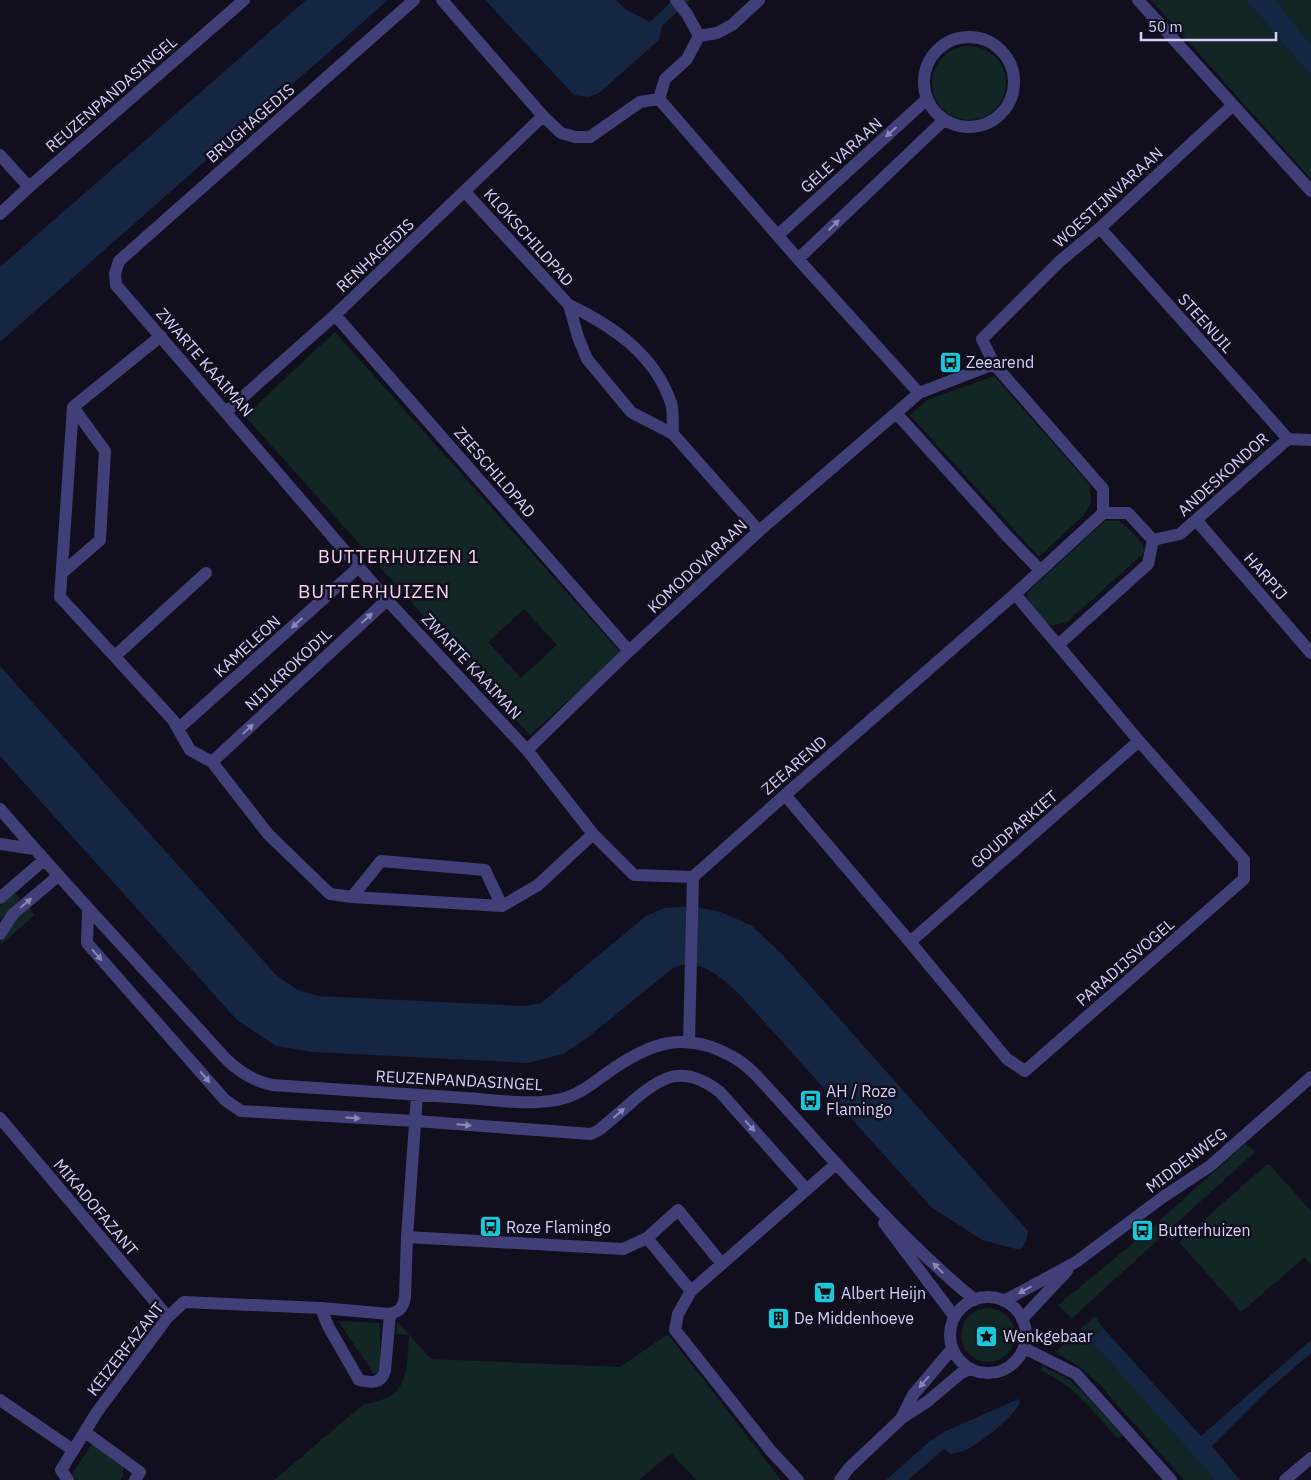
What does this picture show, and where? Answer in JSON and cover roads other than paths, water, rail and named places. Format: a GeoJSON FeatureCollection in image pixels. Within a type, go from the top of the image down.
{"type":"FeatureCollection","features":[{"type":"Feature","properties":{"kind":"street","name":"REUZENPANDASINGEL"},"geometry":{"type":"LineString","coordinates":[[0,214],[244,0]]}},
{"type":"Feature","properties":{"kind":"street","name":"BRUGHAGEDIS"},"geometry":{"type":"LineString","coordinates":[[115,274],[119,261],[414,0]]}},
{"type":"Feature","properties":{"kind":"street"},"geometry":{"type":"LineString","coordinates":[[442,0],[543,116],[561,133],[575,137],[590,137],[640,102],[659,99]]}},
{"type":"Feature","properties":{"kind":"street"},"geometry":{"type":"LineString","coordinates":[[676,0],[687,14],[699,36]]}},
{"type":"Feature","properties":{"kind":"street"},"geometry":{"type":"LineString","coordinates":[[699,36],[717,33],[732,25],[759,0]]}},
{"type":"Feature","properties":{"kind":"street"},"geometry":{"type":"LineString","coordinates":[[1138,0],[1311,191]]}},
{"type":"Feature","properties":{"kind":"street"},"geometry":{"type":"LineString","coordinates":[[659,99],[665,79],[687,59],[699,36]]}},
{"type":"Feature","properties":{"kind":"street"},"geometry":{"type":"LineString","coordinates":[[973,37],[988,41],[1000,50],[1009,62],[1014,76],[1013,91],[1008,105],[998,116],[985,124],[971,127],[956,125],[944,120],[932,109],[927,99],[923,81],[926,67],[933,54],[944,44],[958,38],[973,37]]}},
{"type":"Feature","properties":{"kind":"street"},"geometry":{"type":"LineString","coordinates":[[659,99],[798,259],[919,393]]}},
{"type":"Feature","properties":{"kind":"street","name":"GELE VARAAN"},"geometry":{"type":"LineString","coordinates":[[778,235],[927,99]]}},
{"type":"Feature","properties":{"kind":"street","name":"WOESTIJNVARAAN"},"geometry":{"type":"LineString","coordinates":[[994,364],[982,339],[1060,261],[1100,228],[1233,105]]}},
{"type":"Feature","properties":{"kind":"street","name":"RENHAGEDIS"},"geometry":{"type":"LineString","coordinates":[[226,412],[335,315],[543,116]]}},
{"type":"Feature","properties":{"kind":"street"},"geometry":{"type":"LineString","coordinates":[[798,259],[944,120]]}},
{"type":"Feature","properties":{"kind":"street"},"geometry":{"type":"LineString","coordinates":[[2,163],[29,187]]}},
{"type":"Feature","properties":{"kind":"street","name":"KLOKSCHILDPAD"},"geometry":{"type":"LineString","coordinates":[[465,192],[569,305],[616,331],[641,353],[661,381],[672,405],[673,434]]}},
{"type":"Feature","properties":{"kind":"street","name":"STEENUIL"},"geometry":{"type":"LineString","coordinates":[[1100,228],[1288,439]]}},
{"type":"Feature","properties":{"kind":"street","name":"ZWARTE KAAIMAN"},"geometry":{"type":"LineString","coordinates":[[115,274],[116,285],[387,600],[527,750],[593,834],[634,874],[693,877]]}},
{"type":"Feature","properties":{"kind":"street","name":"KLOKSCHILDPAD"},"geometry":{"type":"LineString","coordinates":[[569,305],[578,337],[587,359],[602,379],[631,412],[673,434],[759,531]]}},
{"type":"Feature","properties":{"kind":"street","name":"ZEESCHILDPAD"},"geometry":{"type":"LineString","coordinates":[[335,315],[630,651]]}},
{"type":"Feature","properties":{"kind":"street"},"geometry":{"type":"LineString","coordinates":[[161,336],[73,406],[60,597],[173,720],[190,750],[212,762],[268,834],[330,894],[502,906],[538,885],[593,834]]}},
{"type":"Feature","properties":{"kind":"street"},"geometry":{"type":"LineString","coordinates":[[1040,570],[896,413],[919,393],[994,364],[1102,489],[1103,513],[1128,513],[1153,540],[1148,564],[1058,645]]}},
{"type":"Feature","properties":{"kind":"street"},"geometry":{"type":"LineString","coordinates":[[62,573],[100,540],[105,451],[73,406]]}},
{"type":"Feature","properties":{"kind":"street","name":"KOMODOVARAAN"},"geometry":{"type":"LineString","coordinates":[[527,750],[759,531],[896,413]]}},
{"type":"Feature","properties":{"kind":"street","name":"ANDESKONDOR"},"geometry":{"type":"LineString","coordinates":[[1153,540],[1180,534],[1288,439],[1311,440]]}},
{"type":"Feature","properties":{"kind":"street","name":"ZEEAREND"},"geometry":{"type":"LineString","coordinates":[[693,877],[1015,594],[1103,513]]}},
{"type":"Feature","properties":{"kind":"street","name":"HARPIJ"},"geometry":{"type":"LineString","coordinates":[[1196,521],[1311,653]]}},
{"type":"Feature","properties":{"kind":"street","name":"KAMELEON"},"geometry":{"type":"LineString","coordinates":[[179,728],[360,567]]}},
{"type":"Feature","properties":{"kind":"street"},"geometry":{"type":"LineString","coordinates":[[115,656],[206,573]]}},
{"type":"Feature","properties":{"kind":"street","name":"PARADIJSVOGEL"},"geometry":{"type":"LineString","coordinates":[[785,795],[1007,1059],[1025,1071],[1244,879],[1244,860],[1139,741],[1015,594]]}},
{"type":"Feature","properties":{"kind":"street","name":"NIJLKROKODIL"},"geometry":{"type":"LineString","coordinates":[[212,762],[387,600]]}},
{"type":"Feature","properties":{"kind":"street","name":"GOUDPARKIET"},"geometry":{"type":"LineString","coordinates":[[910,942],[1139,741]]}},
{"type":"Feature","properties":{"kind":"street","name":"REUZENPANDASINGEL"},"geometry":{"type":"LineString","coordinates":[[0,809],[88,910],[130,952],[225,1058],[247,1076],[272,1085],[509,1100],[555,1100],[580,1092],[636,1053],[668,1044],[689,1042],[714,1047],[744,1064],[758,1076],[857,1187],[951,1280],[975,1300]]}},
{"type":"Feature","properties":{"kind":"street"},"geometry":{"type":"LineString","coordinates":[[0,844],[34,849]]}},
{"type":"Feature","properties":{"kind":"street"},"geometry":{"type":"LineString","coordinates":[[0,898],[44,860]]}},
{"type":"Feature","properties":{"kind":"street"},"geometry":{"type":"LineString","coordinates":[[352,897],[381,861],[485,870],[502,906]]}},
{"type":"Feature","properties":{"kind":"street"},"geometry":{"type":"LineString","coordinates":[[0,934],[13,914],[58,876]]}},
{"type":"Feature","properties":{"kind":"street"},"geometry":{"type":"LineString","coordinates":[[689,1042],[692,991],[693,877]]}},
{"type":"Feature","properties":{"kind":"street"},"geometry":{"type":"LineString","coordinates":[[88,910],[87,943],[233,1107],[241,1111],[591,1134],[599,1130],[657,1081],[671,1076],[688,1077],[706,1083],[720,1092],[806,1189]]}},
{"type":"Feature","properties":{"kind":"street","name":"MIDDENWEG"},"geometry":{"type":"LineString","coordinates":[[1004,1302],[1076,1262],[1163,1197],[1210,1166],[1311,1077]]}},
{"type":"Feature","properties":{"kind":"street"},"geometry":{"type":"LineString","coordinates":[[321,1308],[328,1326],[360,1380],[369,1382],[379,1381],[385,1371],[390,1314],[399,1312],[403,1306],[417,1095]]}},
{"type":"Feature","properties":{"kind":"street","name":"MIKADOFAZANT"},"geometry":{"type":"LineString","coordinates":[[0,1118],[168,1317]]}},
{"type":"Feature","properties":{"kind":"street"},"geometry":{"type":"LineString","coordinates":[[798,1480],[771,1450],[676,1330],[678,1314],[691,1291],[836,1164]]}},
{"type":"Feature","properties":{"kind":"street","name":"REUZENPANDASINGEL"},"geometry":{"type":"LineString","coordinates":[[857,1187],[954,1316]]}},
{"type":"Feature","properties":{"kind":"street"},"geometry":{"type":"LineString","coordinates":[[407,1237],[623,1249],[647,1238],[678,1210],[722,1264]]}},
{"type":"Feature","properties":{"kind":"street"},"geometry":{"type":"LineString","coordinates":[[647,1238],[691,1291]]}},
{"type":"Feature","properties":{"kind":"street","name":"MIDDENWEG"},"geometry":{"type":"LineString","coordinates":[[1022,1318],[1076,1262]]}},
{"type":"Feature","properties":{"kind":"street"},"geometry":{"type":"LineString","coordinates":[[990,1297],[1004,1302],[1016,1310],[1022,1318],[1026,1338],[1024,1348],[1017,1359],[1007,1368],[995,1373],[982,1373],[969,1369],[952,1350],[950,1328],[954,1316],[962,1307],[975,1300],[990,1297]]}},
{"type":"Feature","properties":{"kind":"street","name":"KEIZERFAZANT"},"geometry":{"type":"LineString","coordinates":[[68,1480],[61,1470],[73,1450],[168,1317],[184,1302],[321,1308],[390,1314]]}},
{"type":"Feature","properties":{"kind":"street"},"geometry":{"type":"LineString","coordinates":[[1024,1348],[1076,1374],[1171,1480]]}},
{"type":"Feature","properties":{"kind":"street"},"geometry":{"type":"LineString","coordinates":[[902,1418],[913,1395],[952,1350]]}},
{"type":"Feature","properties":{"kind":"street"},"geometry":{"type":"LineString","coordinates":[[840,1480],[849,1468],[902,1418],[928,1401],[960,1374],[969,1369]]}},
{"type":"Feature","properties":{"kind":"street"},"geometry":{"type":"LineString","coordinates":[[0,1400],[73,1450]]}},
{"type":"Feature","properties":{"kind":"street"},"geometry":{"type":"LineString","coordinates":[[85,1432],[140,1472],[135,1480]]}},
{"type":"Feature","properties":{"kind":"street"},"geometry":{"type":"LineString","coordinates":[[1285,1480],[1311,1458]]}},
{"type":"Feature","properties":{"kind":"water"},"geometry":{"type":"Polygon","coordinates":[[[306,0],[388,0],[0,342],[0,267],[306,0]]]}},
{"type":"Feature","properties":{"kind":"water"},"geometry":{"type":"Polygon","coordinates":[[[485,0],[616,0],[625,9],[650,22],[673,0],[690,0],[662,26],[659,40],[598,94],[588,97],[574,95],[485,0]]]}},
{"type":"Feature","properties":{"kind":"water"},"geometry":{"type":"Polygon","coordinates":[[[1246,0],[1275,0],[1311,44],[1311,76],[1246,0]]]}},
{"type":"Feature","properties":{"kind":"water"},"geometry":{"type":"Polygon","coordinates":[[[0,666],[276,975],[298,990],[318,996],[525,1006],[541,1003],[646,916],[664,908],[691,906],[721,912],[752,926],[782,954],[1028,1231],[1026,1242],[1020,1250],[982,1240],[931,1207],[740,995],[718,976],[701,967],[683,965],[673,968],[587,1038],[563,1054],[527,1063],[314,1052],[276,1046],[237,1020],[0,756],[0,666]]]}},
{"type":"Feature","properties":{"kind":"water"},"geometry":{"type":"Polygon","coordinates":[[[1103,1328],[1201,1436],[1311,1340],[1311,1353],[1267,1391],[1212,1446],[1240,1480],[1215,1480],[1090,1339],[1103,1328]]]}},
{"type":"Feature","properties":{"kind":"water"},"geometry":{"type":"Polygon","coordinates":[[[1018,1399],[1020,1401],[1018,1407],[1013,1413],[972,1447],[951,1454],[944,1449],[908,1480],[886,1480],[930,1441],[944,1432],[1018,1399]]]}},
{"type":"Feature","properties":{"kind":"place","name":"Zeearend"},"geometry":{"type":"Point","coordinates":[950,362]}},
{"type":"Feature","properties":{"kind":"place","name":"AH / Roze Flamingo"},"geometry":{"type":"Point","coordinates":[810,1100]}},
{"type":"Feature","properties":{"kind":"place","name":"Roze Flamingo"},"geometry":{"type":"Point","coordinates":[490,1227]}},
{"type":"Feature","properties":{"kind":"place","name":"Butterhuizen"},"geometry":{"type":"Point","coordinates":[1142,1230]}},
{"type":"Feature","properties":{"kind":"place","name":"Albert Heijn"},"geometry":{"type":"Point","coordinates":[825,1293]}},
{"type":"Feature","properties":{"kind":"place","name":"De Middenhoeve"},"geometry":{"type":"Point","coordinates":[778,1318]}},
{"type":"Feature","properties":{"kind":"place","name":"Wenkgebaar"},"geometry":{"type":"Point","coordinates":[987,1336]}},
{"type":"Feature","properties":{"kind":"district","name":"BUTTERHUIZEN 1"},"geometry":{"type":"Point","coordinates":[399,557]}},
{"type":"Feature","properties":{"kind":"district","name":"BUTTERHUIZEN"},"geometry":{"type":"Point","coordinates":[374,591]}}]}
